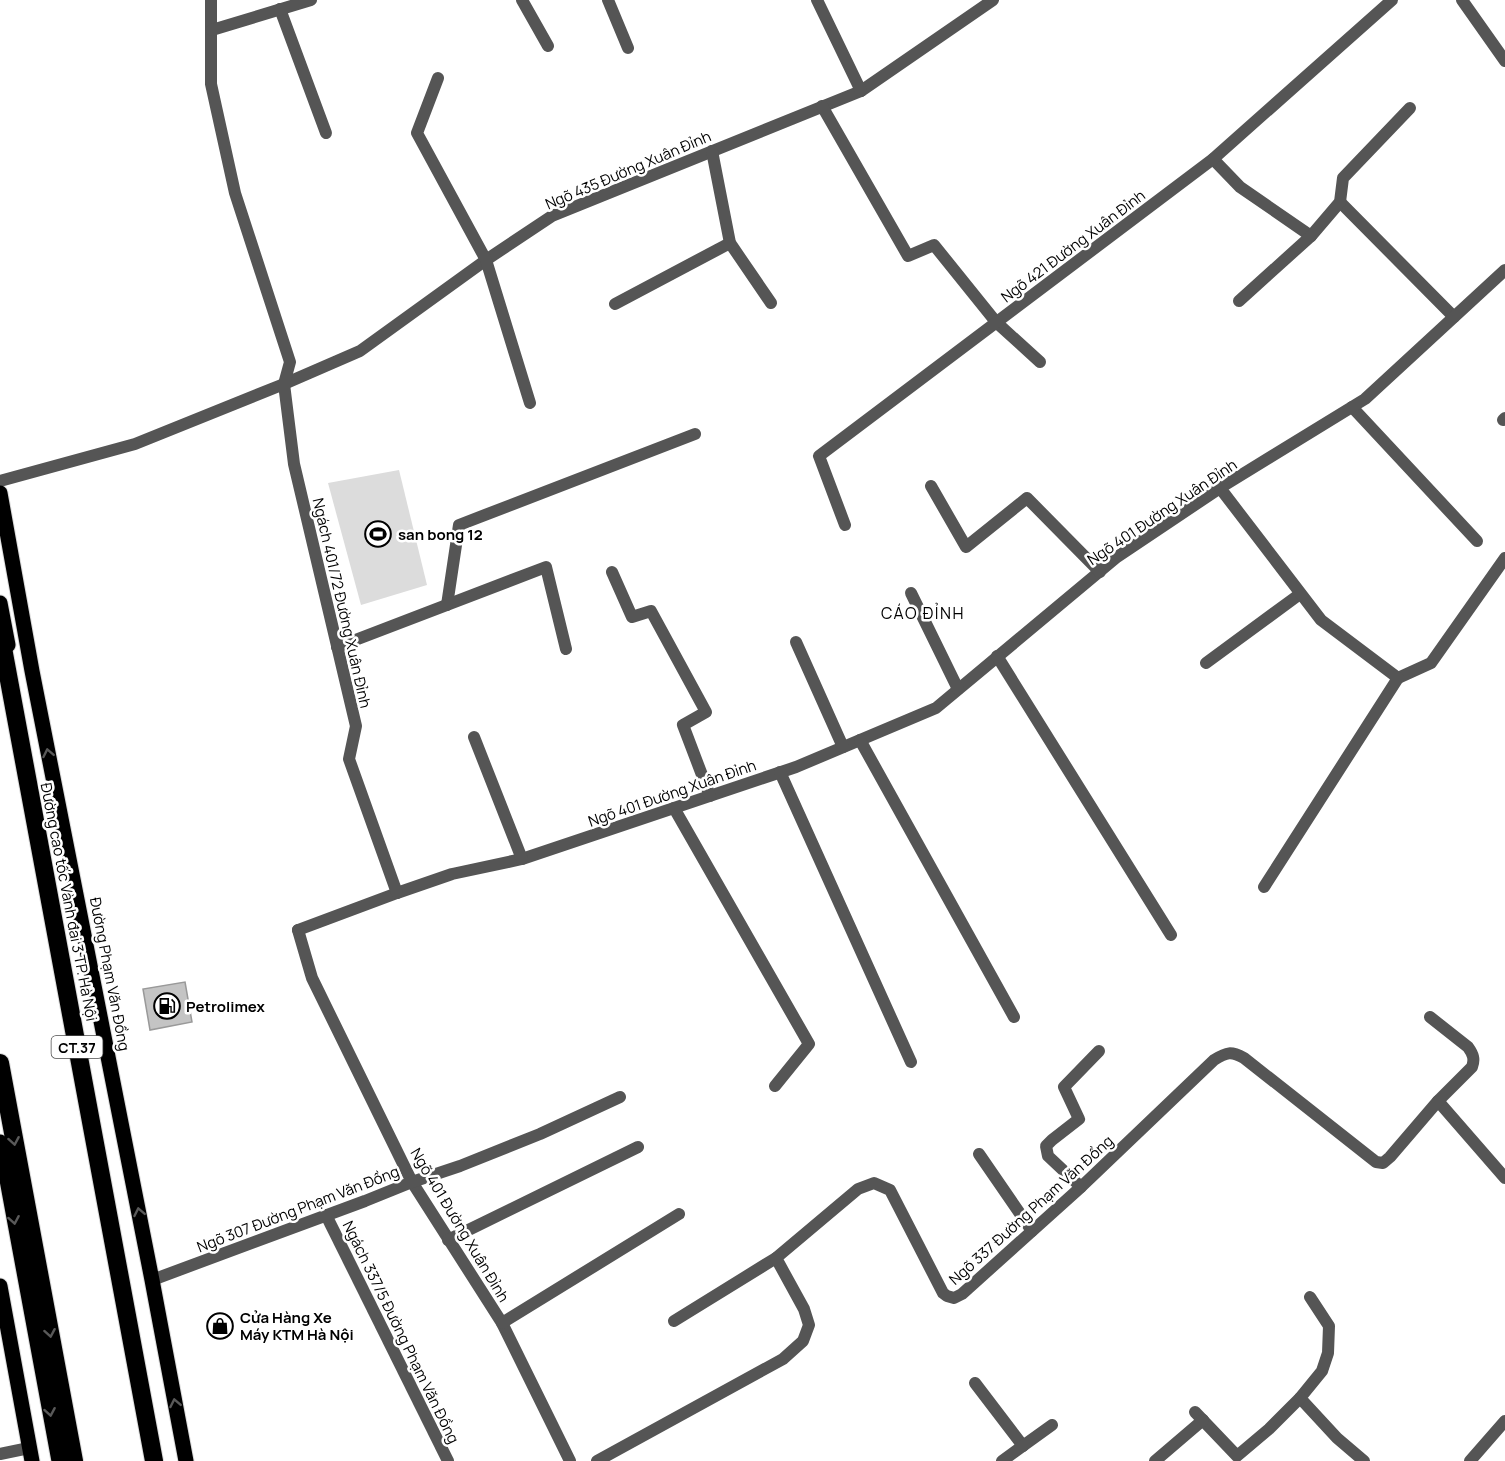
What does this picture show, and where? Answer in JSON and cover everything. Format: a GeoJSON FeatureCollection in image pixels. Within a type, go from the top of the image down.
{"type":"FeatureCollection","features":[{"type":"Feature","properties":{"kind":"highway","name":"Đường cao tốc Vành đai 3 TP. Hà Nội"},"geometry":{"type":"LineString","coordinates":[[0,632],[154,1461]]}},
{"type":"Feature","properties":{"kind":"highway"},"geometry":{"type":"LineString","coordinates":[[0,1063],[74,1461]]}},
{"type":"Feature","properties":{"kind":"main road","name":"Đường Phạm Văn Đồng"},"geometry":{"type":"LineString","coordinates":[[0,493],[32,671],[186,1461]]}},
{"type":"Feature","properties":{"kind":"main road"},"geometry":{"type":"LineString","coordinates":[[0,603],[162,1461]]}},
{"type":"Feature","properties":{"kind":"main road"},"geometry":{"type":"LineString","coordinates":[[0,1142],[59,1461]]}},
{"type":"Feature","properties":{"kind":"main road"},"geometry":{"type":"LineString","coordinates":[[0,1286],[31,1455]]}},
{"type":"Feature","properties":{"kind":"street","name":"Ngách 401/72 Đường Xuân Đỉnh"},"geometry":{"type":"LineString","coordinates":[[211,0],[212,84],[235,193],[290,362],[284,384],[294,464],[356,726],[349,759],[397,893]]}},
{"type":"Feature","properties":{"kind":"street"},"geometry":{"type":"LineString","coordinates":[[212,30],[311,0]]}},
{"type":"Feature","properties":{"kind":"street"},"geometry":{"type":"LineString","coordinates":[[522,0],[548,46]]}},
{"type":"Feature","properties":{"kind":"street"},"geometry":{"type":"LineString","coordinates":[[608,0],[628,48]]}},
{"type":"Feature","properties":{"kind":"street"},"geometry":{"type":"LineString","coordinates":[[817,0],[861,91]]}},
{"type":"Feature","properties":{"kind":"street","name":"Ngõ 435 Đường Xuân Đỉnh"},"geometry":{"type":"LineString","coordinates":[[0,481],[135,444],[360,351],[486,260],[552,216],[861,91],[993,0]]}},
{"type":"Feature","properties":{"kind":"street","name":"Ngõ 421 Đường Xuân Đỉnh"},"geometry":{"type":"LineString","coordinates":[[845,525],[819,456],[1213,159],[1392,0]]}},
{"type":"Feature","properties":{"kind":"street"},"geometry":{"type":"LineString","coordinates":[[1462,0],[1505,61]]}},
{"type":"Feature","properties":{"kind":"street"},"geometry":{"type":"LineString","coordinates":[[280,9],[326,133]]}},
{"type":"Feature","properties":{"kind":"street"},"geometry":{"type":"LineString","coordinates":[[438,78],[417,133],[486,260],[530,403]]}},
{"type":"Feature","properties":{"kind":"street"},"geometry":{"type":"LineString","coordinates":[[822,106],[908,256],[934,245],[996,322],[1040,362]]}},
{"type":"Feature","properties":{"kind":"street"},"geometry":{"type":"LineString","coordinates":[[1239,302],[1311,236],[1340,202],[1343,178],[1410,108]]}},
{"type":"Feature","properties":{"kind":"street"},"geometry":{"type":"LineString","coordinates":[[712,151],[730,243],[771,303]]}},
{"type":"Feature","properties":{"kind":"street"},"geometry":{"type":"LineString","coordinates":[[1213,159],[1240,187],[1311,236]]}},
{"type":"Feature","properties":{"kind":"street"},"geometry":{"type":"LineString","coordinates":[[1340,202],[1454,317]]}},
{"type":"Feature","properties":{"kind":"street"},"geometry":{"type":"LineString","coordinates":[[615,304],[730,243]]}},
{"type":"Feature","properties":{"kind":"street","name":"Ngõ 401 Đường Xuân Đỉnh"},"geometry":{"type":"LineString","coordinates":[[570,1461],[502,1323],[412,1182],[312,978],[298,930],[452,874],[522,859],[780,772],[936,708],[1117,557],[1220,488],[1365,399],[1505,270]]}},
{"type":"Feature","properties":{"kind":"street"},"geometry":{"type":"LineString","coordinates":[[1352,407],[1477,541]]}},
{"type":"Feature","properties":{"kind":"street"},"geometry":{"type":"LineString","coordinates":[[447,605],[459,525],[695,434]]}},
{"type":"Feature","properties":{"kind":"street"},"geometry":{"type":"LineString","coordinates":[[931,486],[966,547],[1027,498],[1100,572]]}},
{"type":"Feature","properties":{"kind":"street"},"geometry":{"type":"LineString","coordinates":[[1220,488],[1321,620],[1398,678]]}},
{"type":"Feature","properties":{"kind":"street"},"geometry":{"type":"LineString","coordinates":[[1264,887],[1398,678],[1431,663],[1505,558]]}},
{"type":"Feature","properties":{"kind":"street"},"geometry":{"type":"LineString","coordinates":[[337,647],[546,567],[566,649]]}},
{"type":"Feature","properties":{"kind":"street"},"geometry":{"type":"LineString","coordinates":[[612,573],[632,616],[651,611],[706,712],[683,725],[710,796]]}},
{"type":"Feature","properties":{"kind":"street"},"geometry":{"type":"LineString","coordinates":[[911,593],[958,689]]}},
{"type":"Feature","properties":{"kind":"street"},"geometry":{"type":"LineString","coordinates":[[1206,663],[1300,594]]}},
{"type":"Feature","properties":{"kind":"street"},"geometry":{"type":"LineString","coordinates":[[796,642],[843,747]]}},
{"type":"Feature","properties":{"kind":"street"},"geometry":{"type":"LineString","coordinates":[[997,656],[1171,935]]}},
{"type":"Feature","properties":{"kind":"street"},"geometry":{"type":"LineString","coordinates":[[474,737],[522,859]]}},
{"type":"Feature","properties":{"kind":"street"},"geometry":{"type":"LineString","coordinates":[[860,740],[1014,1017]]}},
{"type":"Feature","properties":{"kind":"street"},"geometry":{"type":"LineString","coordinates":[[780,772],[911,1062]]}},
{"type":"Feature","properties":{"kind":"street"},"geometry":{"type":"LineString","coordinates":[[674,808],[809,1044],[775,1086]]}},
{"type":"Feature","properties":{"kind":"street","name":"Ngõ 337 Đường Phạm Văn Đồng"},"geometry":{"type":"LineString","coordinates":[[776,1258],[858,1189],[874,1183],[890,1190],[943,1293],[954,1299],[1081,1187],[1214,1060],[1229,1053],[1235,1053],[1244,1058],[1376,1162],[1383,1163],[1438,1101],[1472,1067],[1474,1061],[1473,1053],[1468,1047],[1430,1017]]}},
{"type":"Feature","properties":{"kind":"street"},"geometry":{"type":"LineString","coordinates":[[1081,1187],[1048,1156],[1046,1146],[1079,1119],[1064,1087],[1098,1051]]}},
{"type":"Feature","properties":{"kind":"street","name":"Ngõ 307 Đường Phạm Văn Đồng"},"geometry":{"type":"LineString","coordinates":[[152,1280],[460,1166],[540,1134],[620,1097]]}},
{"type":"Feature","properties":{"kind":"street"},"geometry":{"type":"LineString","coordinates":[[1438,1101],[1505,1178]]}},
{"type":"Feature","properties":{"kind":"street"},"geometry":{"type":"LineString","coordinates":[[448,1240],[638,1147]]}},
{"type":"Feature","properties":{"kind":"street"},"geometry":{"type":"LineString","coordinates":[[979,1154],[1032,1231]]}},
{"type":"Feature","properties":{"kind":"street"},"geometry":{"type":"LineString","coordinates":[[502,1323],[679,1214]]}},
{"type":"Feature","properties":{"kind":"street","name":"Ngách 337/5 Đường Phạm Văn Đồng"},"geometry":{"type":"LineString","coordinates":[[326,1215],[448,1461]]}},
{"type":"Feature","properties":{"kind":"street"},"geometry":{"type":"LineString","coordinates":[[597,1461],[783,1359],[803,1341],[809,1325],[804,1309],[776,1258],[674,1321]]}},
{"type":"Feature","properties":{"kind":"street"},"geometry":{"type":"LineString","coordinates":[[1155,1461],[1199,1416],[1237,1456],[1269,1429],[1300,1398],[1322,1371],[1328,1353],[1329,1326],[1310,1297]]}},
{"type":"Feature","properties":{"kind":"street"},"geometry":{"type":"LineString","coordinates":[[975,1383],[1023,1446]]}},
{"type":"Feature","properties":{"kind":"street"},"geometry":{"type":"LineString","coordinates":[[1300,1398],[1337,1438],[1364,1461]]}},
{"type":"Feature","properties":{"kind":"street"},"geometry":{"type":"LineString","coordinates":[[1470,1461],[1505,1421]]}},
{"type":"Feature","properties":{"kind":"street"},"geometry":{"type":"LineString","coordinates":[[1002,1461],[1052,1425]]}},
{"type":"Feature","properties":{"kind":"street"},"geometry":{"type":"LineString","coordinates":[[0,1454],[31,1455]]}},
{"type":"Feature","properties":{"kind":"shaded area","name":"san bong 12"},"geometry":{"type":"Polygon","coordinates":[[[399,470],[427,585],[361,605],[328,483],[399,470]]]}},
{"type":"Feature","properties":{"kind":"building","name":"Petrolimex"},"geometry":{"type":"Polygon","coordinates":[[[185,982],[192,1022],[150,1030],[143,989],[185,982]]]}},
{"type":"Feature","properties":{"kind":"place","name":"san bong 12"},"geometry":{"type":"Point","coordinates":[378,534]}},
{"type":"Feature","properties":{"kind":"place","name":"Petrolimex"},"geometry":{"type":"Point","coordinates":[167,1006]}},
{"type":"Feature","properties":{"kind":"place","name":"Cửa Hàng Xe Máy KTM Hà Nội"},"geometry":{"type":"Point","coordinates":[220,1326]}},
{"type":"Feature","properties":{"kind":"district","name":"CÁO ĐỈNH"},"geometry":{"type":"Point","coordinates":[923,613]}}]}
